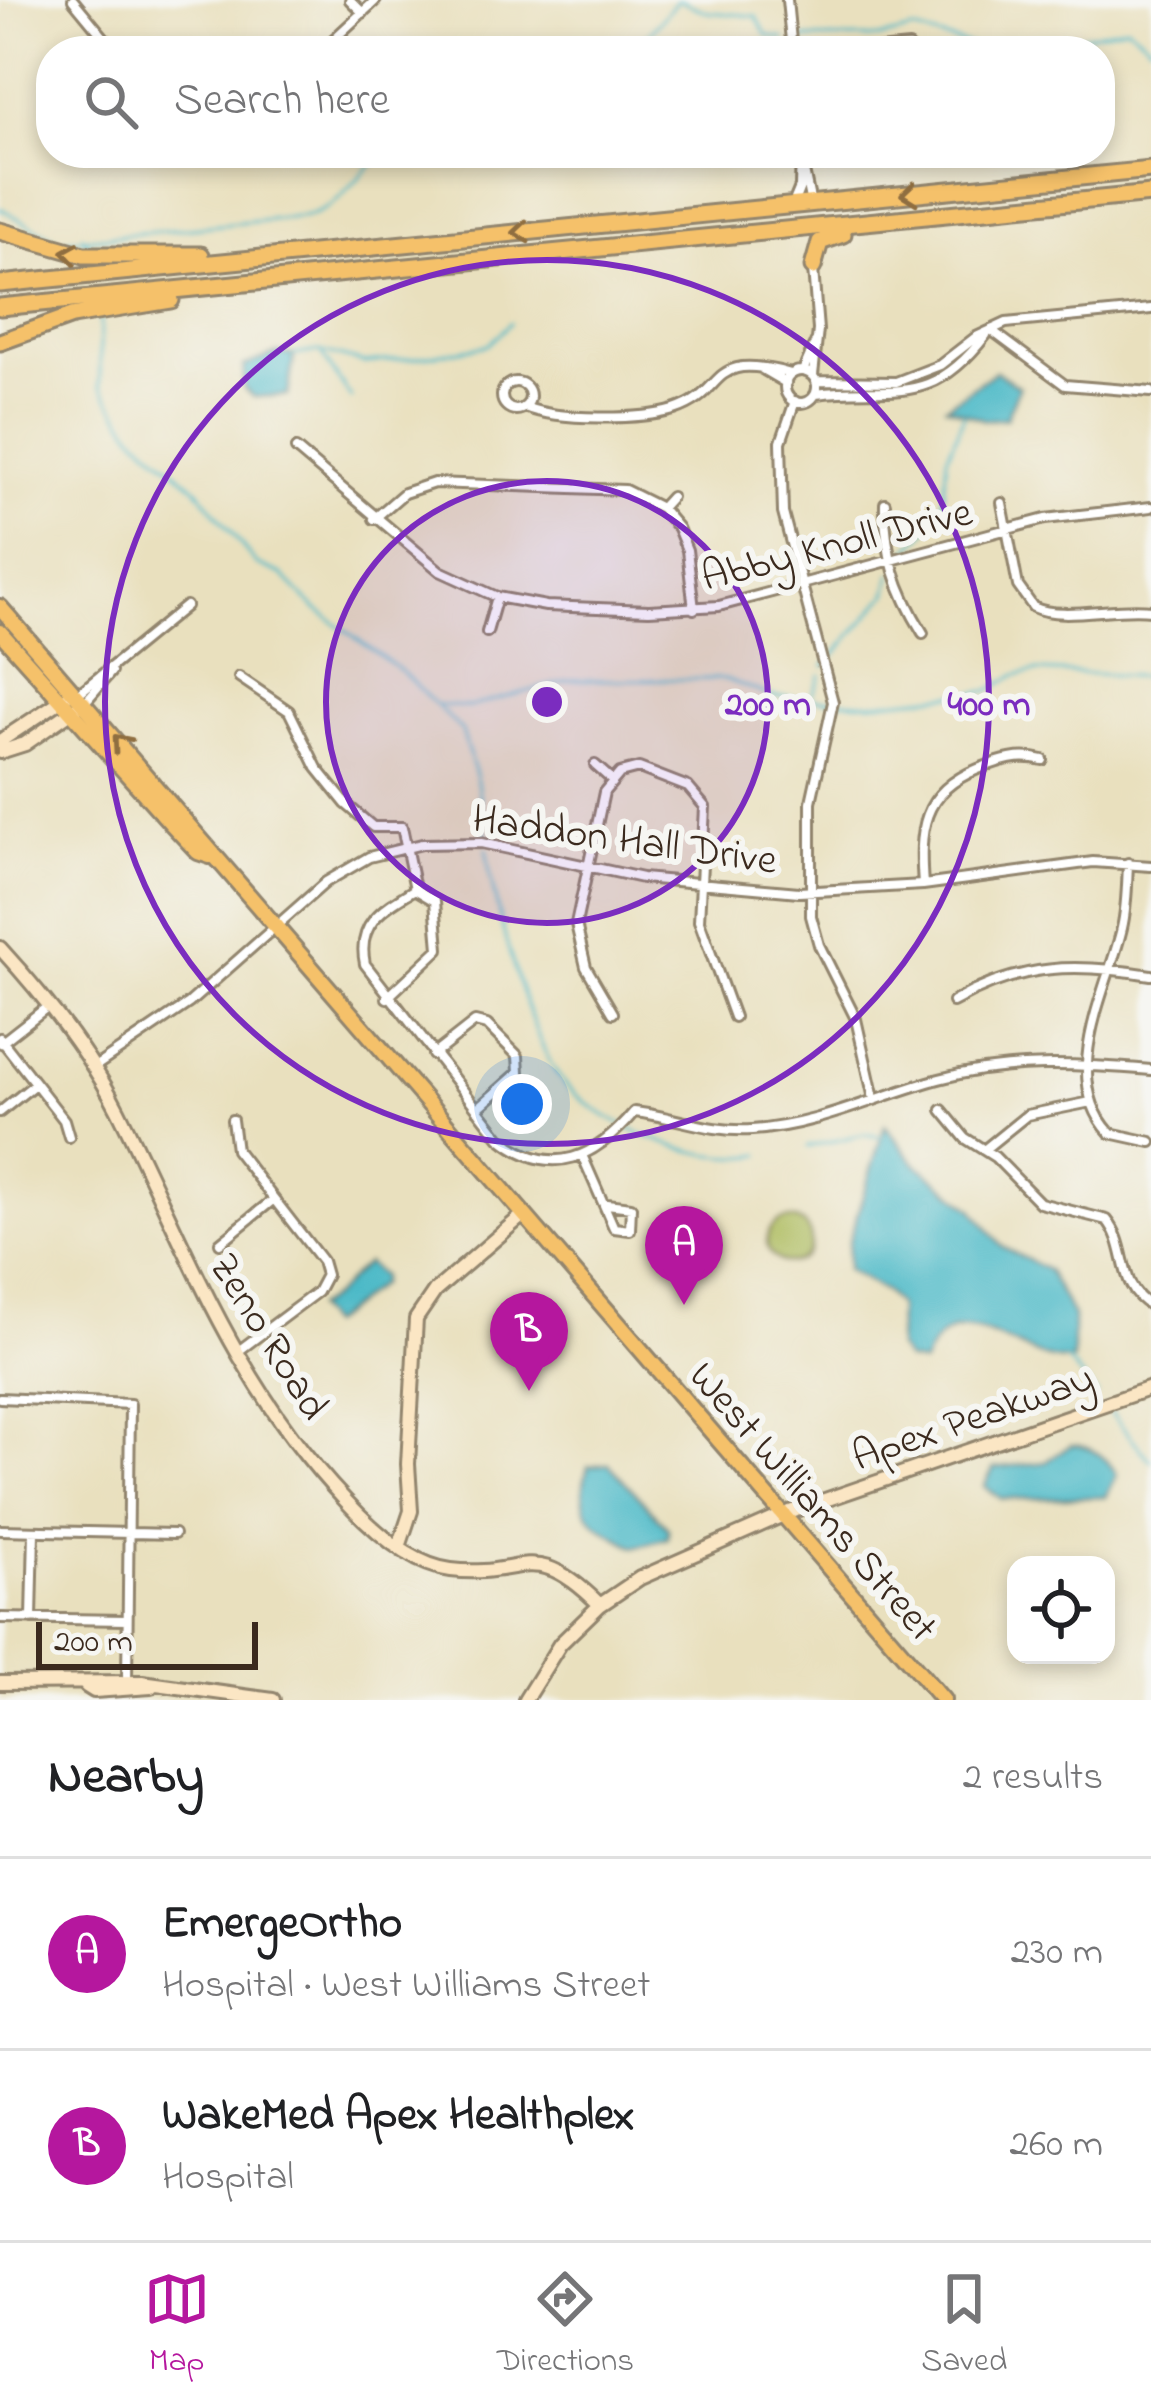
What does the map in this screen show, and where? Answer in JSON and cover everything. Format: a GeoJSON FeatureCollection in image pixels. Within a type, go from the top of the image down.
{"type":"FeatureCollection","features":[{"type":"Feature","properties":{"kind":"highway"},"geometry":{"type":"LineString","coordinates":[[0,284],[1151,170]]}},
{"type":"Feature","properties":{"kind":"highway"},"geometry":{"type":"LineString","coordinates":[[0,307],[1151,194]]}},
{"type":"Feature","properties":{"kind":"highway"},"geometry":{"type":"LineString","coordinates":[[813,267],[818,244],[830,236],[1073,202]]}},
{"type":"Feature","properties":{"kind":"highway"},"geometry":{"type":"LineString","coordinates":[[657,242],[796,221],[811,204]]}},
{"type":"Feature","properties":{"kind":"highway"},"geometry":{"type":"LineString","coordinates":[[0,231],[84,255],[312,253]]}},
{"type":"Feature","properties":{"kind":"highway"},"geometry":{"type":"LineString","coordinates":[[754,233],[799,239],[813,267]]}},
{"type":"Feature","properties":{"kind":"highway"},"geometry":{"type":"LineString","coordinates":[[0,342],[72,316],[314,276]]}},
{"type":"Feature","properties":{"kind":"main road","name":"West Williams Street"},"geometry":{"type":"LineString","coordinates":[[0,607],[208,843],[210,856]]}},
{"type":"Feature","properties":{"kind":"main road","name":"West Williams Street"},"geometry":{"type":"LineString","coordinates":[[0,632],[198,852],[210,856],[273,927],[943,1700]]}},
{"type":"Feature","properties":{"kind":"street"},"geometry":{"type":"LineString","coordinates":[[73,0],[103,36]]}},
{"type":"Feature","properties":{"kind":"street"},"geometry":{"type":"LineString","coordinates":[[350,0],[363,13]]}},
{"type":"Feature","properties":{"kind":"street"},"geometry":{"type":"LineString","coordinates":[[338,36],[376,0]]}},
{"type":"Feature","properties":{"kind":"street"},"geometry":{"type":"LineString","coordinates":[[787,0],[791,36]]}},
{"type":"Feature","properties":{"kind":"street"},"geometry":{"type":"LineString","coordinates":[[791,206],[801,168]]}},
{"type":"Feature","properties":{"kind":"street"},"geometry":{"type":"LineString","coordinates":[[803,168],[811,204]]}},
{"type":"Feature","properties":{"kind":"street"},"geometry":{"type":"LineString","coordinates":[[813,267],[818,340],[811,376],[816,394]]}},
{"type":"Feature","properties":{"kind":"street"},"geometry":{"type":"LineString","coordinates":[[795,401],[805,402],[816,394],[879,395],[928,378],[989,332],[1011,322],[1151,309]]}},
{"type":"Feature","properties":{"kind":"street"},"geometry":{"type":"LineString","coordinates":[[989,332],[1065,385],[1151,392]]}},
{"type":"Feature","properties":{"kind":"street"},"geometry":{"type":"LineString","coordinates":[[527,404],[555,416],[669,411],[729,369],[761,368],[788,379],[811,376],[878,385],[928,378]]}},
{"type":"Feature","properties":{"kind":"street"},"geometry":{"type":"LineString","coordinates":[[788,379],[795,401],[783,431],[780,483],[833,702],[811,802],[810,891],[816,937],[856,1018],[874,1099]]}},
{"type":"Feature","properties":{"kind":"street","name":"Abby Knoll Drive"},"geometry":{"type":"LineString","coordinates":[[296,449],[440,572],[497,597],[573,608],[694,609],[802,587],[1100,509],[1151,507]]}},
{"type":"Feature","properties":{"kind":"street"},"geometry":{"type":"LineString","coordinates":[[374,519],[404,493],[446,482],[613,488],[661,508],[683,538],[694,609]]}},
{"type":"Feature","properties":{"kind":"street"},"geometry":{"type":"LineString","coordinates":[[661,508],[671,497]]}},
{"type":"Feature","properties":{"kind":"street"},"geometry":{"type":"LineString","coordinates":[[885,503],[890,561],[901,597],[922,633]]}},
{"type":"Feature","properties":{"kind":"street"},"geometry":{"type":"LineString","coordinates":[[1002,503],[1018,586],[1033,608],[1058,613],[1119,605],[1151,610]]}},
{"type":"Feature","properties":{"kind":"street"},"geometry":{"type":"LineString","coordinates":[[487,632],[497,597]]}},
{"type":"Feature","properties":{"kind":"street"},"geometry":{"type":"LineString","coordinates":[[0,742],[82,698],[186,606]]}},
{"type":"Feature","properties":{"kind":"street"},"geometry":{"type":"LineString","coordinates":[[239,677],[283,704],[316,768],[346,804],[374,826],[402,826],[415,889],[435,902],[440,949],[388,998]]}},
{"type":"Feature","properties":{"kind":"street"},"geometry":{"type":"LineString","coordinates":[[0,752],[25,744],[64,705]]}},
{"type":"Feature","properties":{"kind":"street"},"geometry":{"type":"LineString","coordinates":[[923,885],[922,823],[937,794],[959,777],[1010,758],[1043,760]]}},
{"type":"Feature","properties":{"kind":"street"},"geometry":{"type":"LineString","coordinates":[[595,765],[612,780]]}},
{"type":"Feature","properties":{"kind":"street"},"geometry":{"type":"LineString","coordinates":[[614,1013],[590,977],[579,946],[576,914],[612,780],[631,769],[649,770],[699,797],[706,814],[699,886],[701,930],[734,1017]]}},
{"type":"Feature","properties":{"kind":"street","name":"Haddon Hall Drive"},"geometry":{"type":"LineString","coordinates":[[91,1069],[189,1003],[273,927],[350,867],[406,847],[481,843],[699,886],[810,891],[923,885],[1076,864],[1151,866]]}},
{"type":"Feature","properties":{"kind":"street"},"geometry":{"type":"LineString","coordinates":[[1129,863],[1123,924],[1093,1014],[1091,1102],[1110,1132],[1151,1142]]}},
{"type":"Feature","properties":{"kind":"street"},"geometry":{"type":"LineString","coordinates":[[415,889],[381,910],[364,934],[364,964],[500,1138],[522,1153],[553,1160],[582,1155],[614,1138],[634,1112],[701,1128],[751,1130],[801,1123],[997,1067],[1090,1065],[1151,1070]]}},
{"type":"Feature","properties":{"kind":"street","name":"Zeno Road"},"geometry":{"type":"LineString","coordinates":[[0,948],[47,1006],[117,1108],[177,1243],[237,1352],[290,1434],[334,1488],[400,1547],[450,1570],[525,1562],[549,1567],[574,1579],[600,1605]]}},
{"type":"Feature","properties":{"kind":"street"},"geometry":{"type":"LineString","coordinates":[[953,1002],[1032,968],[1108,968],[1151,975]]}},
{"type":"Feature","properties":{"kind":"street"},"geometry":{"type":"LineString","coordinates":[[47,1006],[1,1041],[64,1120],[69,1137]]}},
{"type":"Feature","properties":{"kind":"street"},"geometry":{"type":"LineString","coordinates":[[433,1055],[475,1022],[487,1025],[518,1056],[519,1072],[477,1109]]}},
{"type":"Feature","properties":{"kind":"street"},"geometry":{"type":"LineString","coordinates":[[0,1112],[35,1084]]}},
{"type":"Feature","properties":{"kind":"street"},"geometry":{"type":"LineString","coordinates":[[986,1149],[1027,1115],[1091,1102]]}},
{"type":"Feature","properties":{"kind":"street"},"geometry":{"type":"LineString","coordinates":[[942,1110],[965,1138],[986,1149],[1040,1203],[1107,1220],[1119,1240],[1131,1290],[1151,1306]]}},
{"type":"Feature","properties":{"kind":"street"},"geometry":{"type":"LineString","coordinates":[[232,1120],[236,1150],[322,1261],[326,1280],[237,1352]]}},
{"type":"Feature","properties":{"kind":"street"},"geometry":{"type":"LineString","coordinates":[[582,1155],[607,1204]]}},
{"type":"Feature","properties":{"kind":"street"},"geometry":{"type":"LineString","coordinates":[[220,1243],[274,1199]]}},
{"type":"Feature","properties":{"kind":"street"},"geometry":{"type":"LineString","coordinates":[[400,1547],[411,1511],[408,1464],[416,1319],[435,1291],[523,1215]]}},
{"type":"Feature","properties":{"kind":"street","name":"Apex Peakway"},"geometry":{"type":"LineString","coordinates":[[525,1700],[550,1657],[600,1605],[640,1579],[783,1515],[1151,1388]]}},
{"type":"Feature","properties":{"kind":"street"},"geometry":{"type":"LineString","coordinates":[[0,1398],[130,1404],[127,1682]]}},
{"type":"Feature","properties":{"kind":"street"},"geometry":{"type":"LineString","coordinates":[[0,1530],[173,1534]]}},
{"type":"Feature","properties":{"kind":"street"},"geometry":{"type":"LineString","coordinates":[[32,1618],[34,1531]]}},
{"type":"Feature","properties":{"kind":"street"},"geometry":{"type":"LineString","coordinates":[[0,1618],[128,1620]]}},
{"type":"Feature","properties":{"kind":"street"},"geometry":{"type":"LineString","coordinates":[[0,1683],[86,1686],[127,1682],[273,1700]]}},
{"type":"Feature","properties":{"kind":"street"},"geometry":{"type":"LineString","coordinates":[[86,1686],[94,1691],[151,1687]]}},
{"type":"Feature","properties":{"kind":"green space"},"geometry":{"type":"Polygon","coordinates":[[[789,1219],[805,1225],[811,1241],[805,1257],[789,1263],[773,1257],[767,1241],[773,1225],[789,1219]]]}},
{"type":"Feature","properties":{"kind":"water"},"geometry":{"type":"Polygon","coordinates":[[[278,353],[294,355],[288,395],[254,397],[244,389],[244,366],[278,353]]]}},
{"type":"Feature","properties":{"kind":"water"},"geometry":{"type":"Polygon","coordinates":[[[996,371],[1019,387],[1006,418],[985,420],[946,406],[996,371]]]}},
{"type":"Feature","properties":{"kind":"water"},"geometry":{"type":"Polygon","coordinates":[[[885,1125],[914,1162],[973,1209],[1001,1246],[1047,1270],[1073,1316],[1073,1360],[1033,1353],[971,1329],[953,1330],[937,1341],[923,1364],[906,1360],[897,1348],[898,1306],[884,1291],[847,1270],[849,1241],[885,1125]]]}},
{"type":"Feature","properties":{"kind":"water"},"geometry":{"type":"Polygon","coordinates":[[[367,1263],[381,1276],[380,1284],[328,1325],[315,1308],[367,1263]]]}},
{"type":"Feature","properties":{"kind":"water"},"geometry":{"type":"Polygon","coordinates":[[[1071,1445],[1092,1450],[1113,1469],[1117,1475],[1106,1497],[1002,1499],[984,1486],[994,1468],[1046,1462],[1071,1445]]]}},
{"type":"Feature","properties":{"kind":"water"},"geometry":{"type":"Polygon","coordinates":[[[609,1464],[668,1528],[668,1538],[635,1547],[590,1517],[584,1497],[588,1466],[609,1464]]]}},
{"type":"Feature","properties":{"kind":"waterway"},"geometry":{"type":"LineString","coordinates":[[678,0],[708,12],[756,16],[770,36]]}},
{"type":"Feature","properties":{"kind":"waterway"},"geometry":{"type":"LineString","coordinates":[[646,36],[678,0]]}},
{"type":"Feature","properties":{"kind":"waterway"},"geometry":{"type":"LineString","coordinates":[[1082,36],[1127,26],[1151,45]]}},
{"type":"Feature","properties":{"kind":"waterway"},"geometry":{"type":"LineString","coordinates":[[888,36],[913,30],[935,36]]}},
{"type":"Feature","properties":{"kind":"waterway"},"geometry":{"type":"LineString","coordinates":[[64,241],[308,216],[331,204],[368,168]]}},
{"type":"Feature","properties":{"kind":"waterway"},"geometry":{"type":"LineString","coordinates":[[0,208],[55,239]]}},
{"type":"Feature","properties":{"kind":"waterway"},"geometry":{"type":"LineString","coordinates":[[82,236],[91,248]]}},
{"type":"Feature","properties":{"kind":"waterway"},"geometry":{"type":"LineString","coordinates":[[100,317],[100,386],[135,436],[197,489],[256,564],[282,575],[315,608],[401,671],[462,731],[477,781],[486,839]]}},
{"type":"Feature","properties":{"kind":"waterway"},"geometry":{"type":"LineString","coordinates":[[294,355],[319,351],[365,363],[414,358],[488,345],[510,323]]}},
{"type":"Feature","properties":{"kind":"waterway"},"geometry":{"type":"LineString","coordinates":[[323,356],[351,398]]}},
{"type":"Feature","properties":{"kind":"waterway"},"geometry":{"type":"LineString","coordinates":[[903,555],[942,514],[947,457],[964,415]]}},
{"type":"Feature","properties":{"kind":"waterway"},"geometry":{"type":"LineString","coordinates":[[825,666],[887,594],[892,574]]}},
{"type":"Feature","properties":{"kind":"waterway"},"geometry":{"type":"LineString","coordinates":[[436,705],[469,707],[571,680],[725,679],[771,696],[871,703],[988,691],[1016,675],[1037,671],[1151,677]]}},
{"type":"Feature","properties":{"kind":"waterway"},"geometry":{"type":"LineString","coordinates":[[813,694],[821,675]]}},
{"type":"Feature","properties":{"kind":"waterway"},"geometry":{"type":"LineString","coordinates":[[487,849],[514,967],[537,1034],[560,1078],[599,1112],[653,1139],[710,1155],[761,1155]]}},
{"type":"Feature","properties":{"kind":"waterway"},"geometry":{"type":"LineString","coordinates":[[808,1147],[864,1134],[881,1137]]}},
{"type":"Feature","properties":{"kind":"waterway"},"geometry":{"type":"LineString","coordinates":[[1069,1362],[1097,1395]]}},
{"type":"Feature","properties":{"kind":"waterway"},"geometry":{"type":"LineString","coordinates":[[1109,1411],[1151,1461]]}},
{"type":"Feature","properties":{"kind":"place","name":"EmergeOrtho"},"geometry":{"type":"Point","coordinates":[684,1305]}},
{"type":"Feature","properties":{"kind":"place","name":"WakeMed Apex Healthplex"},"geometry":{"type":"Point","coordinates":[529,1391]}}]}
